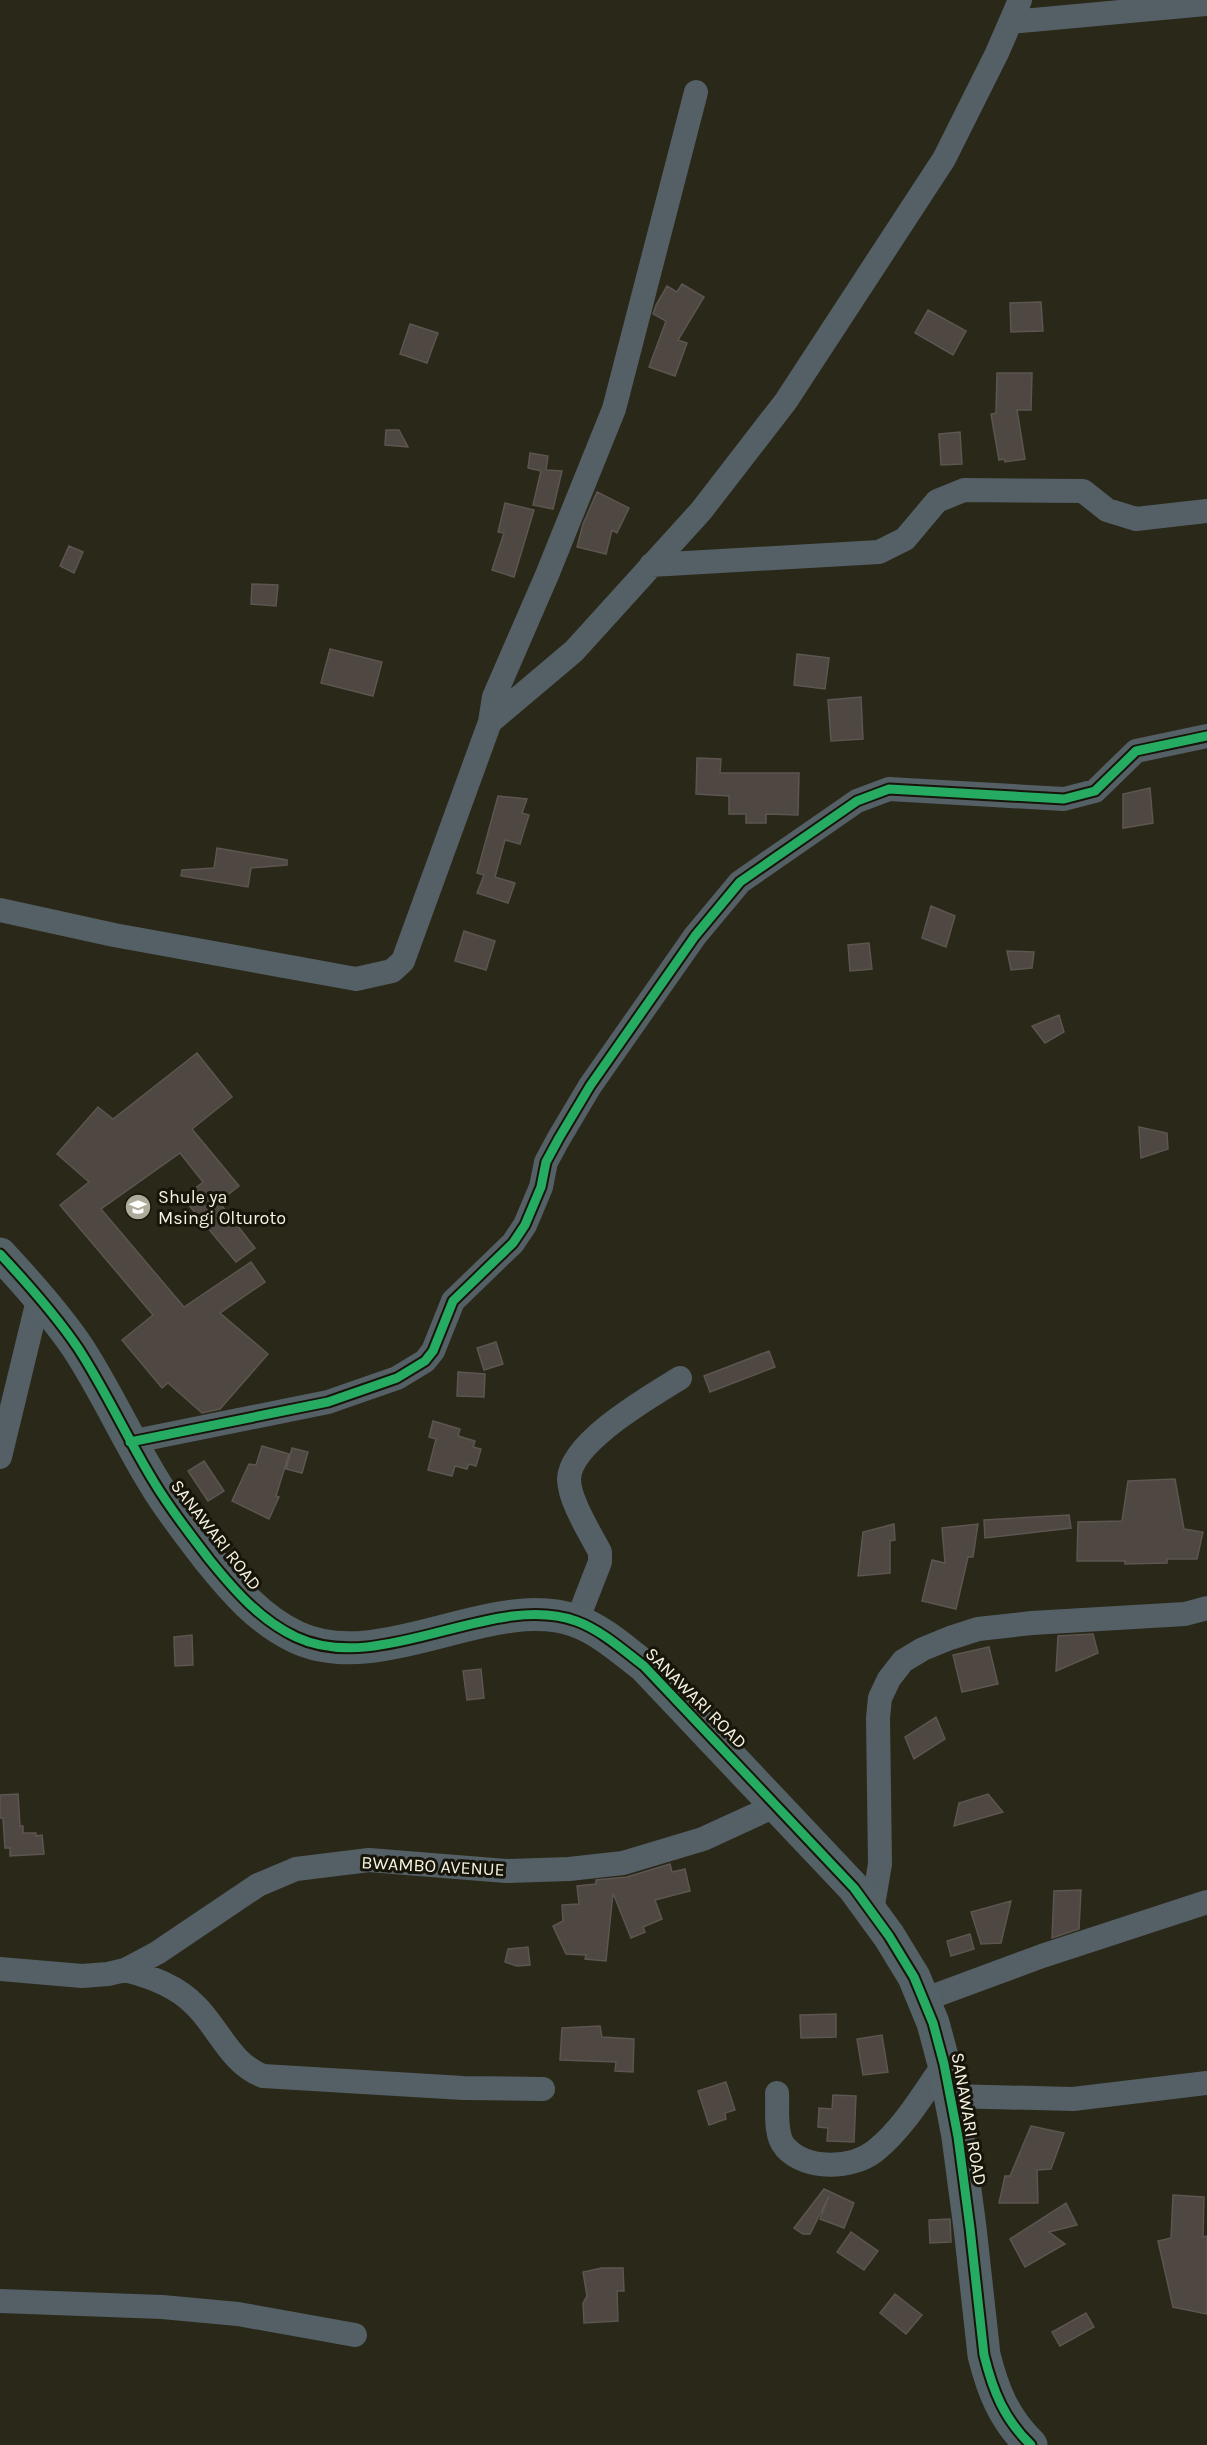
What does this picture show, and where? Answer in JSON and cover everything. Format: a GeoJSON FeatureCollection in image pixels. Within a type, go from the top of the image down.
{"type":"FeatureCollection","features":[{"type":"Feature","properties":{"kind":"street"},"geometry":{"type":"LineString","coordinates":[[490,722],[574,651],[700,511],[786,401],[944,159],[1015,11],[1207,4]]}},
{"type":"Feature","properties":{"kind":"street"},"geometry":{"type":"LineString","coordinates":[[0,910],[114,935],[356,979],[392,971],[403,961],[490,722],[494,697],[548,575],[614,409],[696,92]]}},
{"type":"Feature","properties":{"kind":"street"},"geometry":{"type":"LineString","coordinates":[[651,565],[879,552],[904,539],[937,501],[964,490],[1083,491],[1107,510],[1136,519],[1207,511]]}},
{"type":"Feature","properties":{"kind":"street"},"geometry":{"type":"LineString","coordinates":[[130,1442],[328,1402],[397,1378],[425,1361],[433,1352],[453,1300],[513,1242],[525,1226],[541,1187],[546,1162],[559,1138],[590,1086],[696,936],[740,882],[857,801],[889,789],[1064,799],[1085,795],[1104,784],[1136,751],[1207,736]]}},
{"type":"Feature","properties":{"kind":"street","name":"SANAWARI ROAD"},"geometry":{"type":"LineString","coordinates":[[0,1254],[39,1296],[86,1362],[130,1442],[171,1509],[235,1591],[271,1622],[296,1637],[319,1644],[351,1648],[406,1640],[477,1623],[521,1616],[558,1616],[577,1621],[604,1636],[644,1666],[846,1879],[872,1911],[901,1954],[938,2038],[950,2096],[970,2228],[984,2355],[993,2389],[1001,2406],[1031,2445]]}},
{"type":"Feature","properties":{"kind":"street"},"geometry":{"type":"LineString","coordinates":[[0,1457],[39,1296]]}},
{"type":"Feature","properties":{"kind":"street"},"geometry":{"type":"LineString","coordinates":[[577,1621],[600,1562],[600,1552],[572,1494],[569,1478],[574,1464],[585,1447],[614,1421],[680,1378]]}},
{"type":"Feature","properties":{"kind":"street"},"geometry":{"type":"LineString","coordinates":[[872,1911],[880,1864],[878,1718],[880,1698],[889,1679],[903,1661],[923,1649],[978,1629],[1032,1623],[1185,1614],[1207,1608]]}},
{"type":"Feature","properties":{"kind":"street","name":"BWAMBO AVENUE"},"geometry":{"type":"LineString","coordinates":[[0,1969],[82,1976],[125,1970],[157,1953],[258,1885],[296,1869],[369,1860],[506,1871],[569,1869],[623,1863],[703,1839],[777,1805]]}},
{"type":"Feature","properties":{"kind":"street"},"geometry":{"type":"LineString","coordinates":[[923,2000],[1042,1956],[1207,1902]]}},
{"type":"Feature","properties":{"kind":"street"},"geometry":{"type":"LineString","coordinates":[[125,1970],[156,1979],[196,2005],[240,2063],[250,2072],[263,2076],[431,2087],[543,2089]]}},
{"type":"Feature","properties":{"kind":"street"},"geometry":{"type":"LineString","coordinates":[[777,2093],[779,2133],[784,2146],[800,2158],[820,2165],[863,2159],[877,2149],[892,2133],[944,2064]]}},
{"type":"Feature","properties":{"kind":"street"},"geometry":{"type":"LineString","coordinates":[[950,2096],[1073,2099],[1207,2083]]}},
{"type":"Feature","properties":{"kind":"street"},"geometry":{"type":"LineString","coordinates":[[0,2301],[162,2307],[238,2314],[354,2335]]}},
{"type":"Feature","properties":{"kind":"building"},"geometry":{"type":"Polygon","coordinates":[[[682,284],[704,297],[678,340],[687,343],[675,376],[649,367],[666,321],[653,314],[667,286],[677,292],[682,284]]]}},
{"type":"Feature","properties":{"kind":"building"},"geometry":{"type":"Polygon","coordinates":[[[1041,302],[1043,331],[1011,332],[1010,303],[1041,302]]]}},
{"type":"Feature","properties":{"kind":"building"},"geometry":{"type":"Polygon","coordinates":[[[928,310],[966,331],[953,355],[915,333],[928,310]]]}},
{"type":"Feature","properties":{"kind":"building"},"geometry":{"type":"Polygon","coordinates":[[[410,324],[438,333],[427,363],[400,354],[410,324]]]}},
{"type":"Feature","properties":{"kind":"building"},"geometry":{"type":"Polygon","coordinates":[[[997,373],[1032,373],[1031,410],[1017,410],[1025,459],[1005,462],[1004,459],[999,460],[991,414],[996,413],[997,373]]]}},
{"type":"Feature","properties":{"kind":"building"},"geometry":{"type":"Polygon","coordinates":[[[386,430],[399,430],[408,447],[385,445],[386,430]]]}},
{"type":"Feature","properties":{"kind":"building"},"geometry":{"type":"Polygon","coordinates":[[[960,432],[962,464],[941,465],[939,434],[960,432]]]}},
{"type":"Feature","properties":{"kind":"building"},"geometry":{"type":"Polygon","coordinates":[[[530,453],[548,456],[546,470],[562,471],[553,509],[533,505],[541,471],[528,468],[530,453]]]}},
{"type":"Feature","properties":{"kind":"building"},"geometry":{"type":"Polygon","coordinates":[[[597,492],[629,508],[617,533],[612,530],[606,554],[577,547],[583,524],[597,492]]]}},
{"type":"Feature","properties":{"kind":"building"},"geometry":{"type":"Polygon","coordinates":[[[505,503],[534,510],[514,577],[492,570],[504,533],[498,532],[505,503]]]}},
{"type":"Feature","properties":{"kind":"building"},"geometry":{"type":"Polygon","coordinates":[[[69,546],[83,552],[74,573],[60,566],[69,546]]]}},
{"type":"Feature","properties":{"kind":"building"},"geometry":{"type":"Polygon","coordinates":[[[252,584],[278,585],[276,606],[251,604],[252,584]]]}},
{"type":"Feature","properties":{"kind":"building"},"geometry":{"type":"Polygon","coordinates":[[[330,649],[382,662],[373,696],[321,683],[330,649]]]}},
{"type":"Feature","properties":{"kind":"building"},"geometry":{"type":"Polygon","coordinates":[[[797,654],[829,658],[825,689],[794,685],[797,654]]]}},
{"type":"Feature","properties":{"kind":"building"},"geometry":{"type":"Polygon","coordinates":[[[861,697],[863,739],[831,741],[828,700],[861,697]]]}},
{"type":"Feature","properties":{"kind":"building"},"geometry":{"type":"Polygon","coordinates":[[[697,758],[721,759],[720,773],[799,773],[798,815],[766,814],[766,823],[746,823],[746,814],[729,814],[729,796],[696,794],[697,758]]]}},
{"type":"Feature","properties":{"kind":"building"},"geometry":{"type":"Polygon","coordinates":[[[1150,788],[1153,823],[1123,828],[1123,794],[1150,788]]]}},
{"type":"Feature","properties":{"kind":"building"},"geometry":{"type":"Polygon","coordinates":[[[498,796],[527,799],[522,813],[529,815],[520,844],[505,840],[495,877],[515,883],[508,903],[477,893],[484,875],[477,873],[498,796]]]}},
{"type":"Feature","properties":{"kind":"building"},"geometry":{"type":"Polygon","coordinates":[[[217,848],[287,860],[287,865],[251,868],[248,887],[181,876],[182,870],[214,868],[217,848]]]}},
{"type":"Feature","properties":{"kind":"building"},"geometry":{"type":"Polygon","coordinates":[[[931,906],[955,916],[946,947],[922,938],[931,906]]]}},
{"type":"Feature","properties":{"kind":"building"},"geometry":{"type":"Polygon","coordinates":[[[464,931],[495,941],[486,970],[455,961],[464,931]]]}},
{"type":"Feature","properties":{"kind":"building"},"geometry":{"type":"Polygon","coordinates":[[[869,943],[872,969],[850,971],[848,945],[869,943]]]}},
{"type":"Feature","properties":{"kind":"building"},"geometry":{"type":"Polygon","coordinates":[[[1007,951],[1034,952],[1032,968],[1011,970],[1007,951]]]}},
{"type":"Feature","properties":{"kind":"building"},"geometry":{"type":"Polygon","coordinates":[[[1059,1015],[1064,1032],[1045,1043],[1032,1026],[1059,1015]]]}},
{"type":"Feature","properties":{"kind":"building"},"geometry":{"type":"Polygon","coordinates":[[[197,1053],[232,1097],[192,1129],[239,1186],[219,1202],[255,1248],[236,1262],[183,1198],[203,1182],[180,1153],[101,1209],[184,1307],[251,1262],[265,1282],[220,1313],[268,1354],[220,1409],[202,1413],[168,1383],[162,1388],[122,1340],[153,1315],[60,1205],[89,1182],[57,1154],[98,1107],[113,1119],[197,1053]]]}},
{"type":"Feature","properties":{"kind":"building"},"geometry":{"type":"Polygon","coordinates":[[[1139,1127],[1167,1133],[1168,1149],[1141,1158],[1139,1127]]]}},
{"type":"Feature","properties":{"kind":"building"},"geometry":{"type":"Polygon","coordinates":[[[496,1342],[503,1364],[484,1370],[477,1348],[496,1342]]]}},
{"type":"Feature","properties":{"kind":"building"},"geometry":{"type":"Polygon","coordinates":[[[769,1351],[775,1367],[710,1392],[704,1376],[769,1351]]]}},
{"type":"Feature","properties":{"kind":"building"},"geometry":{"type":"Polygon","coordinates":[[[458,1372],[485,1374],[484,1397],[457,1396],[458,1372]]]}},
{"type":"Feature","properties":{"kind":"building"},"geometry":{"type":"Polygon","coordinates":[[[433,1421],[460,1429],[458,1436],[475,1441],[473,1447],[481,1449],[476,1466],[469,1464],[467,1469],[455,1466],[452,1476],[428,1470],[436,1439],[429,1437],[433,1421]]]}},
{"type":"Feature","properties":{"kind":"building"},"geometry":{"type":"Polygon","coordinates":[[[262,1446],[289,1454],[276,1496],[279,1497],[269,1519],[232,1501],[249,1464],[256,1465],[262,1446]]]}},
{"type":"Feature","properties":{"kind":"building"},"geometry":{"type":"Polygon","coordinates":[[[292,1448],[308,1452],[302,1473],[286,1469],[292,1448]]]}},
{"type":"Feature","properties":{"kind":"building"},"geometry":{"type":"Polygon","coordinates":[[[204,1461],[224,1491],[208,1501],[188,1471],[204,1461]]]}},
{"type":"Feature","properties":{"kind":"building"},"geometry":{"type":"Polygon","coordinates":[[[1175,1479],[1184,1529],[1203,1532],[1197,1559],[1167,1559],[1167,1563],[1125,1564],[1125,1561],[1077,1561],[1078,1522],[1122,1521],[1128,1481],[1175,1479]]]}},
{"type":"Feature","properties":{"kind":"building"},"geometry":{"type":"Polygon","coordinates":[[[1069,1515],[1071,1528],[985,1538],[984,1520],[1069,1515]]]}},
{"type":"Feature","properties":{"kind":"building"},"geometry":{"type":"Polygon","coordinates":[[[894,1524],[895,1540],[890,1541],[890,1573],[858,1576],[863,1532],[894,1524]]]}},
{"type":"Feature","properties":{"kind":"building"},"geometry":{"type":"Polygon","coordinates":[[[978,1524],[973,1557],[968,1557],[956,1609],[922,1601],[932,1560],[945,1563],[942,1528],[978,1524]]]}},
{"type":"Feature","properties":{"kind":"building"},"geometry":{"type":"Polygon","coordinates":[[[1093,1634],[1098,1653],[1056,1671],[1058,1636],[1093,1634]]]}},
{"type":"Feature","properties":{"kind":"building"},"geometry":{"type":"Polygon","coordinates":[[[192,1635],[193,1665],[175,1666],[174,1637],[192,1635]]]}},
{"type":"Feature","properties":{"kind":"building"},"geometry":{"type":"Polygon","coordinates":[[[989,1647],[998,1684],[962,1692],[953,1655],[989,1647]]]}},
{"type":"Feature","properties":{"kind":"building"},"geometry":{"type":"Polygon","coordinates":[[[481,1669],[484,1698],[467,1700],[463,1671],[481,1669]]]}},
{"type":"Feature","properties":{"kind":"building"},"geometry":{"type":"Polygon","coordinates":[[[936,1717],[945,1739],[914,1759],[905,1737],[936,1717]]]}},
{"type":"Feature","properties":{"kind":"building"},"geometry":{"type":"Polygon","coordinates":[[[18,1794],[20,1826],[23,1826],[23,1833],[42,1835],[44,1854],[10,1856],[10,1848],[5,1848],[3,1818],[0,1818],[0,1795],[18,1794]]]}},
{"type":"Feature","properties":{"kind":"building"},"geometry":{"type":"Polygon","coordinates":[[[988,1794],[1003,1812],[954,1826],[959,1803],[988,1794]]]}},
{"type":"Feature","properties":{"kind":"building"},"geometry":{"type":"Polygon","coordinates":[[[670,1864],[672,1872],[685,1869],[690,1891],[655,1900],[662,1919],[643,1927],[645,1932],[631,1938],[613,1893],[606,1961],[585,1959],[586,1955],[566,1954],[553,1926],[563,1921],[562,1905],[579,1904],[577,1886],[596,1884],[596,1880],[627,1877],[670,1864]]]}},
{"type":"Feature","properties":{"kind":"building"},"geometry":{"type":"Polygon","coordinates":[[[1081,1890],[1079,1929],[1052,1938],[1054,1891],[1081,1890]]]}},
{"type":"Feature","properties":{"kind":"building"},"geometry":{"type":"Polygon","coordinates":[[[1011,1901],[1001,1943],[981,1944],[971,1912],[1011,1901]]]}},
{"type":"Feature","properties":{"kind":"building"},"geometry":{"type":"Polygon","coordinates":[[[970,1934],[974,1949],[951,1956],[947,1941],[970,1934]]]}},
{"type":"Feature","properties":{"kind":"building"},"geometry":{"type":"Polygon","coordinates":[[[528,1947],[530,1965],[517,1966],[505,1962],[508,1949],[528,1947]]]}},
{"type":"Feature","properties":{"kind":"building"},"geometry":{"type":"Polygon","coordinates":[[[836,2014],[836,2037],[801,2038],[800,2015],[836,2014]]]}},
{"type":"Feature","properties":{"kind":"building"},"geometry":{"type":"Polygon","coordinates":[[[600,2026],[602,2037],[634,2039],[633,2072],[615,2071],[616,2062],[560,2060],[562,2028],[600,2026]]]}},
{"type":"Feature","properties":{"kind":"building"},"geometry":{"type":"Polygon","coordinates":[[[882,2035],[888,2072],[863,2075],[857,2039],[882,2035]]]}},
{"type":"Feature","properties":{"kind":"building"},"geometry":{"type":"Polygon","coordinates":[[[726,2082],[735,2110],[725,2113],[726,2119],[709,2125],[698,2091],[726,2082]]]}},
{"type":"Feature","properties":{"kind":"building"},"geometry":{"type":"Polygon","coordinates":[[[833,2095],[856,2096],[854,2142],[827,2141],[828,2128],[818,2127],[819,2108],[832,2109],[833,2095]]]}},
{"type":"Feature","properties":{"kind":"building"},"geometry":{"type":"Polygon","coordinates":[[[1031,2126],[1064,2133],[1051,2169],[1037,2170],[1038,2203],[999,2203],[1005,2176],[1010,2176],[1031,2126]]]}},
{"type":"Feature","properties":{"kind":"building"},"geometry":{"type":"Polygon","coordinates":[[[824,2189],[854,2203],[844,2228],[820,2219],[829,2196],[810,2234],[803,2234],[794,2228],[824,2189]]]}},
{"type":"Feature","properties":{"kind":"building"},"geometry":{"type":"Polygon","coordinates":[[[1173,2195],[1204,2197],[1203,2237],[1207,2236],[1207,2314],[1173,2307],[1158,2241],[1171,2238],[1173,2195]]]}},
{"type":"Feature","properties":{"kind":"building"},"geometry":{"type":"Polygon","coordinates":[[[1066,2203],[1077,2225],[1049,2232],[1065,2244],[1025,2267],[1010,2239],[1066,2203]]]}},
{"type":"Feature","properties":{"kind":"building"},"geometry":{"type":"Polygon","coordinates":[[[950,2219],[951,2242],[930,2243],[929,2220],[950,2219]]]}},
{"type":"Feature","properties":{"kind":"building"},"geometry":{"type":"Polygon","coordinates":[[[851,2232],[878,2251],[864,2270],[837,2252],[851,2232]]]}},
{"type":"Feature","properties":{"kind":"building"},"geometry":{"type":"Polygon","coordinates":[[[602,2268],[623,2268],[624,2291],[617,2291],[618,2321],[584,2323],[583,2303],[587,2296],[583,2272],[602,2268]]]}},
{"type":"Feature","properties":{"kind":"building"},"geometry":{"type":"Polygon","coordinates":[[[895,2294],[922,2315],[906,2334],[880,2313],[895,2294]]]}},
{"type":"Feature","properties":{"kind":"building"},"geometry":{"type":"Polygon","coordinates":[[[1086,2313],[1094,2327],[1060,2346],[1052,2332],[1086,2313]]]}},
{"type":"Feature","properties":{"kind":"cycle path"},"geometry":{"type":"LineString","coordinates":[[130,1442],[328,1402],[397,1378],[425,1361],[433,1351],[453,1301],[513,1243],[525,1225],[541,1187],[546,1162],[559,1138],[590,1086],[695,936],[740,882],[857,801],[889,789],[1064,799],[1095,791],[1136,751],[1207,736]]}},
{"type":"Feature","properties":{"kind":"cycle path"},"geometry":{"type":"LineString","coordinates":[[0,1254],[41,1300],[78,1348],[144,1465],[180,1521],[228,1582],[271,1622],[296,1637],[329,1647],[364,1647],[400,1642],[509,1616],[544,1615],[585,1625],[612,1641],[644,1666],[854,1888],[889,1936],[914,1977],[933,2023],[944,2064],[958,2137],[984,2355],[991,2381],[1001,2404],[1014,2425],[1031,2445]]}},
{"type":"Feature","properties":{"kind":"place","name":"Shule ya Msingi Olturoto"},"geometry":{"type":"Point","coordinates":[138,1207]}}]}
